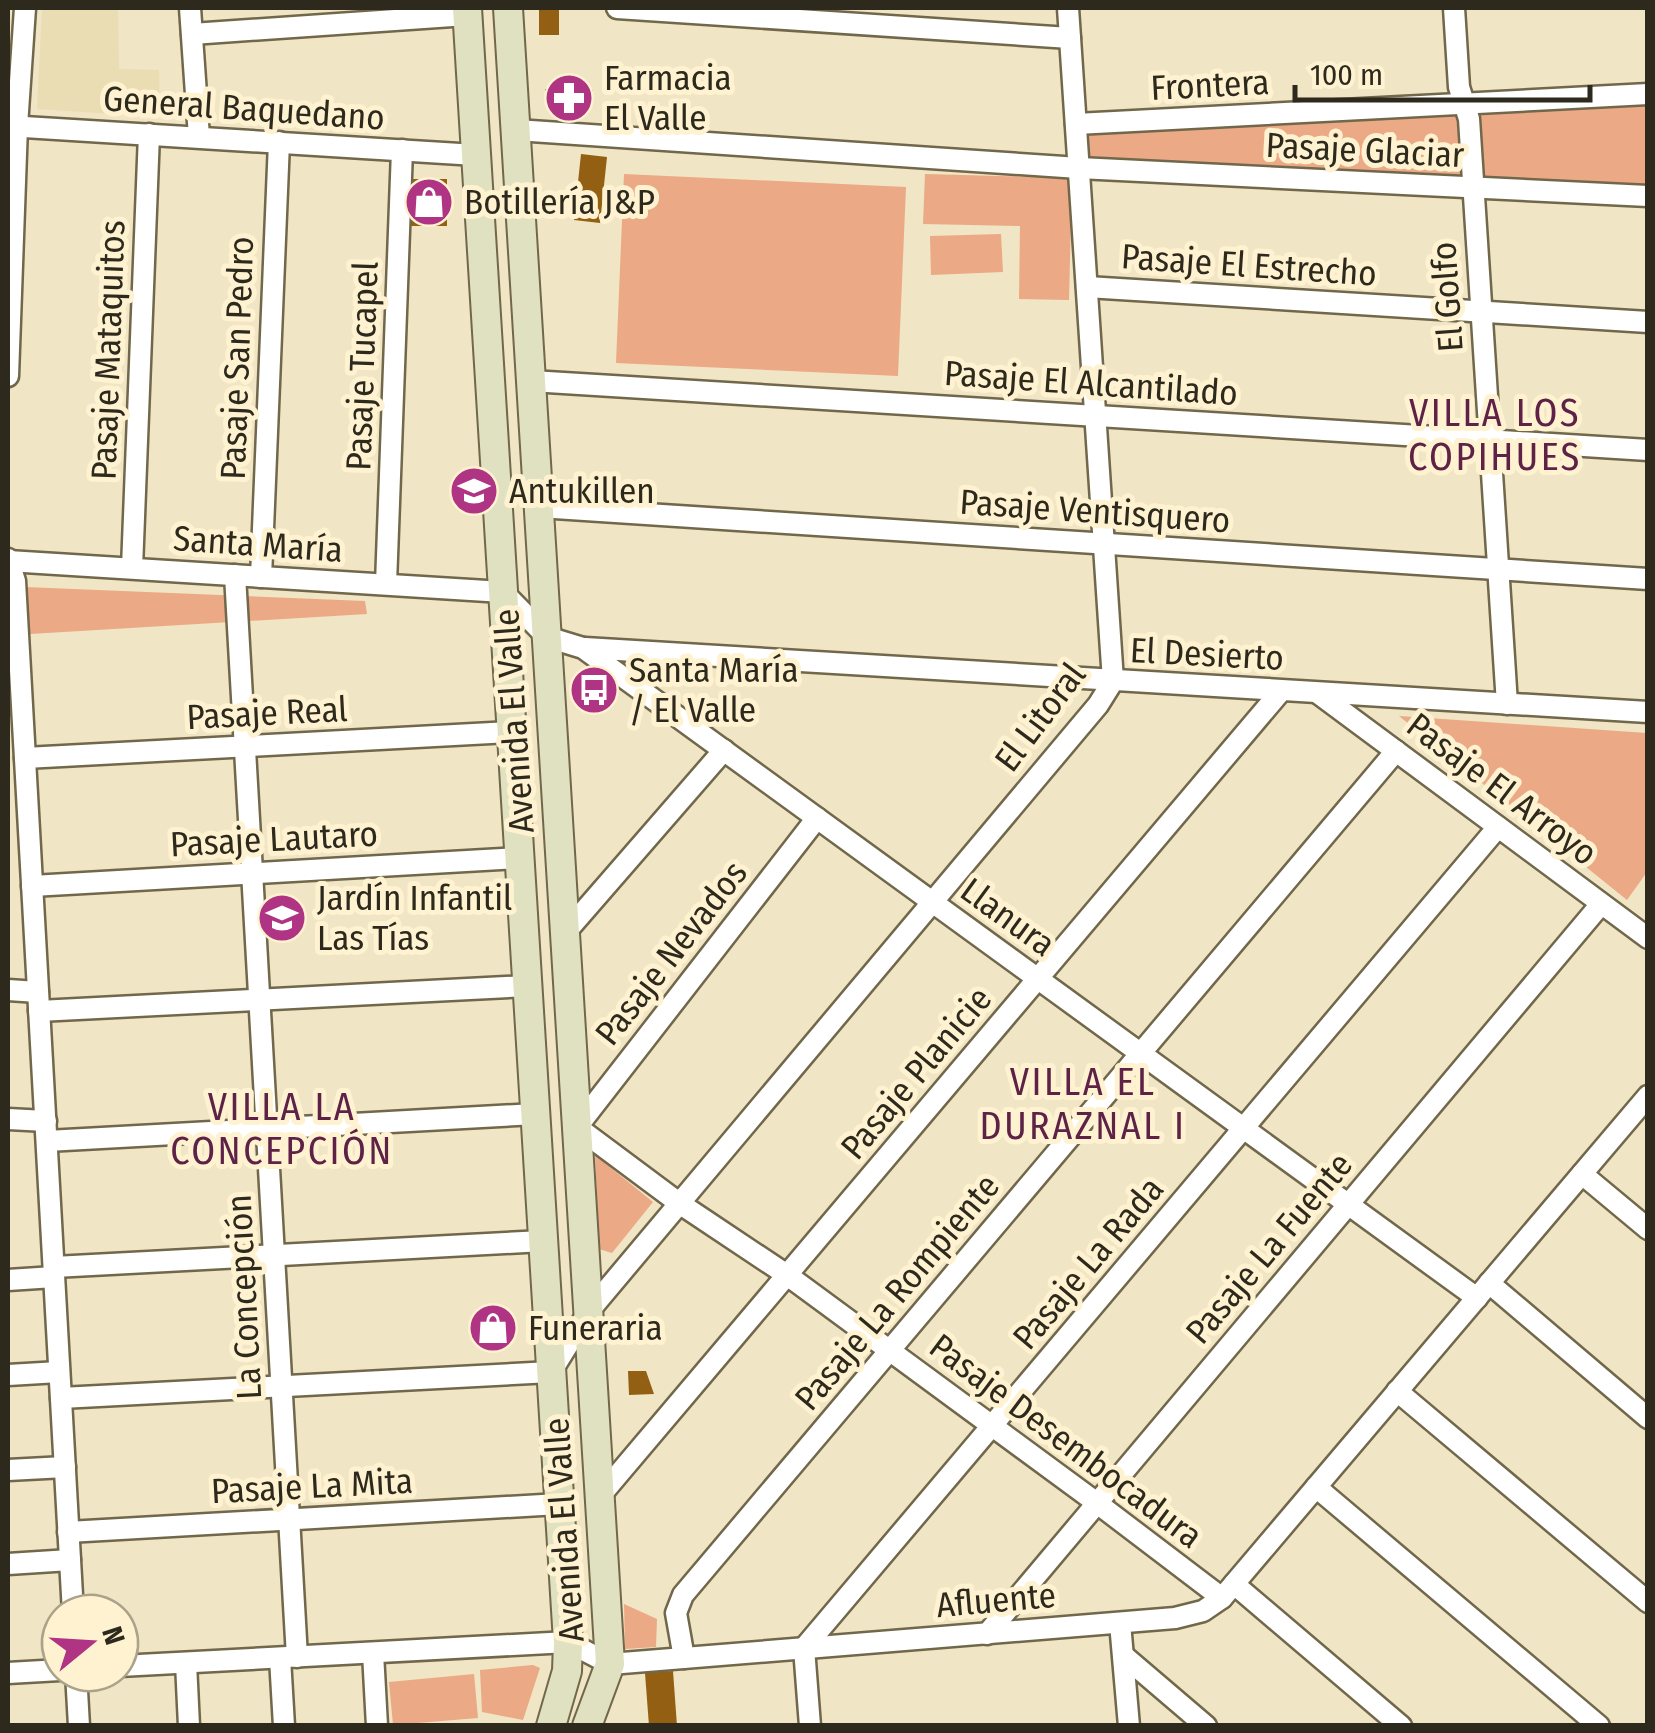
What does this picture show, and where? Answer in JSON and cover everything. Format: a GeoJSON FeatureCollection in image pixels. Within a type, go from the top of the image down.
{"type":"FeatureCollection","features":[{"type":"Feature","properties":{"kind":"street"},"geometry":{"type":"LineString","coordinates":[[8,376],[12,126],[24,8]]}},
{"type":"Feature","properties":{"kind":"street"},"geometry":{"type":"LineString","coordinates":[[190,8],[199,138]]}},
{"type":"Feature","properties":{"kind":"street","name":"Avenida El Valle"},"geometry":{"type":"LineString","coordinates":[[508,8],[610,1664],[587,1726]]}},
{"type":"Feature","properties":{"kind":"street"},"geometry":{"type":"LineString","coordinates":[[616,8],[1070,38]]}},
{"type":"Feature","properties":{"kind":"street","name":"El Litoral"},"geometry":{"type":"LineString","coordinates":[[551,1372],[588,1311],[1098,705],[1113,681],[1068,8]]}},
{"type":"Feature","properties":{"kind":"street","name":"El Golfo"},"geometry":{"type":"LineString","coordinates":[[1454,8],[1459,87],[1469,119],[1506,704]]}},
{"type":"Feature","properties":{"kind":"street"},"geometry":{"type":"LineString","coordinates":[[192,34],[467,11]]}},
{"type":"Feature","properties":{"kind":"street","name":"Avenida El Valle"},"geometry":{"type":"LineString","coordinates":[[467,11],[568,1642],[567,1671],[551,1726]]}},
{"type":"Feature","properties":{"kind":"street","name":"Frontera"},"geometry":{"type":"LineString","coordinates":[[1076,124],[1648,94]]}},
{"type":"Feature","properties":{"kind":"street","name":"General Baquedano"},"geometry":{"type":"LineString","coordinates":[[12,126],[476,154]]}},
{"type":"Feature","properties":{"kind":"street"},"geometry":{"type":"LineString","coordinates":[[516,130],[1079,168]]}},
{"type":"Feature","properties":{"kind":"street","name":"Pasaje Mataquitos"},"geometry":{"type":"LineString","coordinates":[[132,568],[150,134]]}},
{"type":"Feature","properties":{"kind":"street","name":"Pasaje San Pedro"},"geometry":{"type":"LineString","coordinates":[[260,577],[278,142]]}},
{"type":"Feature","properties":{"kind":"street","name":"Pasaje Tucapel"},"geometry":{"type":"LineString","coordinates":[[386,584],[402,150]]}},
{"type":"Feature","properties":{"kind":"street","name":"Pasaje Glaciar"},"geometry":{"type":"LineString","coordinates":[[1079,168],[1648,196]]}},
{"type":"Feature","properties":{"kind":"street","name":"Pasaje El Estrecho"},"geometry":{"type":"LineString","coordinates":[[1087,288],[1648,322]]}},
{"type":"Feature","properties":{"kind":"street","name":"Pasaje El Alcantilado"},"geometry":{"type":"LineString","coordinates":[[531,381],[1648,450]]}},
{"type":"Feature","properties":{"kind":"street","name":"Pasaje Ventisquero"},"geometry":{"type":"LineString","coordinates":[[539,507],[1648,579]]}},
{"type":"Feature","properties":{"kind":"street"},"geometry":{"type":"LineString","coordinates":[[8,560],[16,580],[15,717],[25,758],[72,1593]]}},
{"type":"Feature","properties":{"kind":"street","name":"Santa María"},"geometry":{"type":"LineString","coordinates":[[8,560],[503,592]]}},
{"type":"Feature","properties":{"kind":"street","name":"La Concepción"},"geometry":{"type":"LineString","coordinates":[[235,575],[289,1520],[289,1658],[284,1726]]}},
{"type":"Feature","properties":{"kind":"street","name":"Llanura"},"geometry":{"type":"LineString","coordinates":[[503,592],[547,637],[583,648],[1348,1204],[1483,1290],[1648,1418]]}},
{"type":"Feature","properties":{"kind":"street","name":"El Desierto"},"geometry":{"type":"LineString","coordinates":[[583,648],[1648,712]]}},
{"type":"Feature","properties":{"kind":"street","name":"Pasaje Planicie"},"geometry":{"type":"LineString","coordinates":[[600,1496],[1281,691]]}},
{"type":"Feature","properties":{"kind":"street","name":"Pasaje El Arroyo"},"geometry":{"type":"LineString","coordinates":[[1318,693],[1648,938]]}},
{"type":"Feature","properties":{"kind":"street","name":"Pasaje Real"},"geometry":{"type":"LineString","coordinates":[[25,758],[512,732]]}},
{"type":"Feature","properties":{"kind":"street"},"geometry":{"type":"LineString","coordinates":[[565,933],[724,750]]}},
{"type":"Feature","properties":{"kind":"street","name":"Pasaje La Rompiente"},"geometry":{"type":"LineString","coordinates":[[684,1658],[676,1613],[679,1600],[1396,752]]}},
{"type":"Feature","properties":{"kind":"street","name":"Pasaje Nevados"},"geometry":{"type":"LineString","coordinates":[[577,1128],[817,818]]}},
{"type":"Feature","properties":{"kind":"street","name":"Pasaje La Rada"},"geometry":{"type":"LineString","coordinates":[[804,1648],[1498,827]]}},
{"type":"Feature","properties":{"kind":"street"},"geometry":{"type":"LineString","coordinates":[[8,855],[30,857]]}},
{"type":"Feature","properties":{"kind":"street","name":"Pasaje Lautaro"},"geometry":{"type":"LineString","coordinates":[[32,886],[519,858]]}},
{"type":"Feature","properties":{"kind":"street","name":"Pasaje La Fuente"},"geometry":{"type":"LineString","coordinates":[[987,1634],[1602,904]]}},
{"type":"Feature","properties":{"kind":"street"},"geometry":{"type":"LineString","coordinates":[[8,990],[39,1002],[259,1000],[527,986]]}},
{"type":"Feature","properties":{"kind":"street","name":"Afluente"},"geometry":{"type":"LineString","coordinates":[[610,1664],[1189,1616],[1203,1611],[1228,1591],[1648,1096]]}},
{"type":"Feature","properties":{"kind":"street"},"geometry":{"type":"LineString","coordinates":[[8,1118],[46,1131],[536,1123],[577,1128]]}},
{"type":"Feature","properties":{"kind":"street","name":"Pasaje Desembocadura"},"geometry":{"type":"LineString","coordinates":[[577,1128],[787,1275],[1097,1503],[1228,1591],[1401,1726]]}},
{"type":"Feature","properties":{"kind":"street"},"geometry":{"type":"LineString","coordinates":[[1582,1174],[1648,1228]]}},
{"type":"Feature","properties":{"kind":"street"},"geometry":{"type":"LineString","coordinates":[[8,1280],[54,1272],[274,1255],[543,1241]]}},
{"type":"Feature","properties":{"kind":"street"},"geometry":{"type":"LineString","coordinates":[[8,1375],[60,1372]]}},
{"type":"Feature","properties":{"kind":"street"},"geometry":{"type":"LineString","coordinates":[[61,1398],[551,1372]]}},
{"type":"Feature","properties":{"kind":"street"},"geometry":{"type":"LineString","coordinates":[[1398,1391],[1648,1602]]}},
{"type":"Feature","properties":{"kind":"street"},"geometry":{"type":"LineString","coordinates":[[8,1470],[65,1467]]}},
{"type":"Feature","properties":{"kind":"street"},"geometry":{"type":"LineString","coordinates":[[1316,1487],[1598,1726]]}},
{"type":"Feature","properties":{"kind":"street","name":"Pasaje La Mita"},"geometry":{"type":"LineString","coordinates":[[68,1532],[559,1504]]}},
{"type":"Feature","properties":{"kind":"street"},"geometry":{"type":"LineString","coordinates":[[8,1564],[70,1560]]}},
{"type":"Feature","properties":{"kind":"street"},"geometry":{"type":"LineString","coordinates":[[1120,1622],[1129,1726]]}},
{"type":"Feature","properties":{"kind":"street"},"geometry":{"type":"LineString","coordinates":[[140,1665],[568,1642],[610,1664]]}},
{"type":"Feature","properties":{"kind":"street"},"geometry":{"type":"LineString","coordinates":[[804,1648],[810,1726]]}},
{"type":"Feature","properties":{"kind":"street"},"geometry":{"type":"LineString","coordinates":[[373,1653],[377,1726]]}},
{"type":"Feature","properties":{"kind":"street"},"geometry":{"type":"LineString","coordinates":[[1124,1656],[1206,1726]]}},
{"type":"Feature","properties":{"kind":"street"},"geometry":{"type":"LineString","coordinates":[[186,1663],[189,1726]]}},
{"type":"Feature","properties":{"kind":"street"},"geometry":{"type":"LineString","coordinates":[[8,1673],[40,1671]]}},
{"type":"Feature","properties":{"kind":"street"},"geometry":{"type":"LineString","coordinates":[[77,1693],[79,1726]]}},
{"type":"Feature","properties":{"kind":"shaded area"},"geometry":{"type":"Polygon","coordinates":[[[42,8],[118,8],[119,69],[159,70],[160,117],[37,109],[42,8]]]}},
{"type":"Feature","properties":{"kind":"shaded area"},"geometry":{"type":"Polygon","coordinates":[[[1647,101],[1647,187],[1089,161],[1087,135],[1647,101]]]}},
{"type":"Feature","properties":{"kind":"shaded area"},"geometry":{"type":"Polygon","coordinates":[[[624,174],[906,187],[898,376],[616,363],[624,174]]]}},
{"type":"Feature","properties":{"kind":"shaded area"},"geometry":{"type":"Polygon","coordinates":[[[925,174],[1072,178],[1069,300],[1019,299],[1020,226],[923,224],[925,174]]]}},
{"type":"Feature","properties":{"kind":"shaded area"},"geometry":{"type":"Polygon","coordinates":[[[1001,234],[1003,272],[931,275],[930,236],[1001,234]]]}},
{"type":"Feature","properties":{"kind":"shaded area"},"geometry":{"type":"Polygon","coordinates":[[[25,587],[365,601],[367,614],[30,634],[25,587]]]}},
{"type":"Feature","properties":{"kind":"shaded area"},"geometry":{"type":"Polygon","coordinates":[[[1399,716],[1647,733],[1647,872],[1627,900],[1399,716]]]}},
{"type":"Feature","properties":{"kind":"shaded area"},"geometry":{"type":"Polygon","coordinates":[[[595,1155],[653,1202],[612,1253],[599,1249],[595,1155]]]}},
{"type":"Feature","properties":{"kind":"shaded area"},"geometry":{"type":"Polygon","coordinates":[[[624,1604],[657,1619],[656,1647],[625,1649],[624,1604]]]}},
{"type":"Feature","properties":{"kind":"shaded area"},"geometry":{"type":"Polygon","coordinates":[[[533,1665],[540,1668],[523,1720],[482,1712],[480,1670],[533,1665]]]}},
{"type":"Feature","properties":{"kind":"shaded area"},"geometry":{"type":"Polygon","coordinates":[[[474,1674],[478,1718],[393,1725],[389,1682],[474,1674]]]}},
{"type":"Feature","properties":{"kind":"building"},"geometry":{"type":"Polygon","coordinates":[[[559,8],[559,35],[539,35],[539,9],[559,8]]]}},
{"type":"Feature","properties":{"kind":"building","name":"Farmacia El Valle"},"geometry":{"type":"Polygon","coordinates":[[[545,89],[593,90],[592,106],[545,105],[545,89]]]}},
{"type":"Feature","properties":{"kind":"building"},"geometry":{"type":"Polygon","coordinates":[[[581,154],[607,157],[600,223],[574,220],[581,154]]]}},
{"type":"Feature","properties":{"kind":"building","name":"Botillería J&P"},"geometry":{"type":"Polygon","coordinates":[[[411,179],[447,179],[447,226],[411,226],[411,179]]]}},
{"type":"Feature","properties":{"kind":"building","name":"Funeraria"},"geometry":{"type":"Polygon","coordinates":[[[509,1313],[511,1342],[477,1343],[475,1315],[509,1313]]]}},
{"type":"Feature","properties":{"kind":"building"},"geometry":{"type":"Polygon","coordinates":[[[628,1371],[646,1371],[654,1394],[629,1395],[628,1371]]]}},
{"type":"Feature","properties":{"kind":"building"},"geometry":{"type":"Polygon","coordinates":[[[673,1671],[677,1726],[649,1726],[645,1673],[673,1671]]]}},
{"type":"Feature","properties":{"kind":"place","name":"Farmacia El Valle"},"geometry":{"type":"Point","coordinates":[569,98]}},
{"type":"Feature","properties":{"kind":"place","name":"Botillería J&P"},"geometry":{"type":"Point","coordinates":[429,202]}},
{"type":"Feature","properties":{"kind":"place","name":"Antukillen"},"geometry":{"type":"Point","coordinates":[474,491]}},
{"type":"Feature","properties":{"kind":"place","name":"Santa María / El Valle"},"geometry":{"type":"Point","coordinates":[594,690]}},
{"type":"Feature","properties":{"kind":"place","name":"Jardín Infantil Las Tías"},"geometry":{"type":"Point","coordinates":[282,918]}},
{"type":"Feature","properties":{"kind":"place","name":"Funeraria"},"geometry":{"type":"Point","coordinates":[493,1328]}},
{"type":"Feature","properties":{"kind":"district","name":"VILLA LOS COPIHUES"},"geometry":{"type":"Point","coordinates":[1495,434]}},
{"type":"Feature","properties":{"kind":"district","name":"VILLA EL DURAZNAL I"},"geometry":{"type":"Point","coordinates":[1083,1104]}},
{"type":"Feature","properties":{"kind":"district","name":"VILLA LA CONCEPCIÓN"},"geometry":{"type":"Point","coordinates":[282,1129]}}]}
